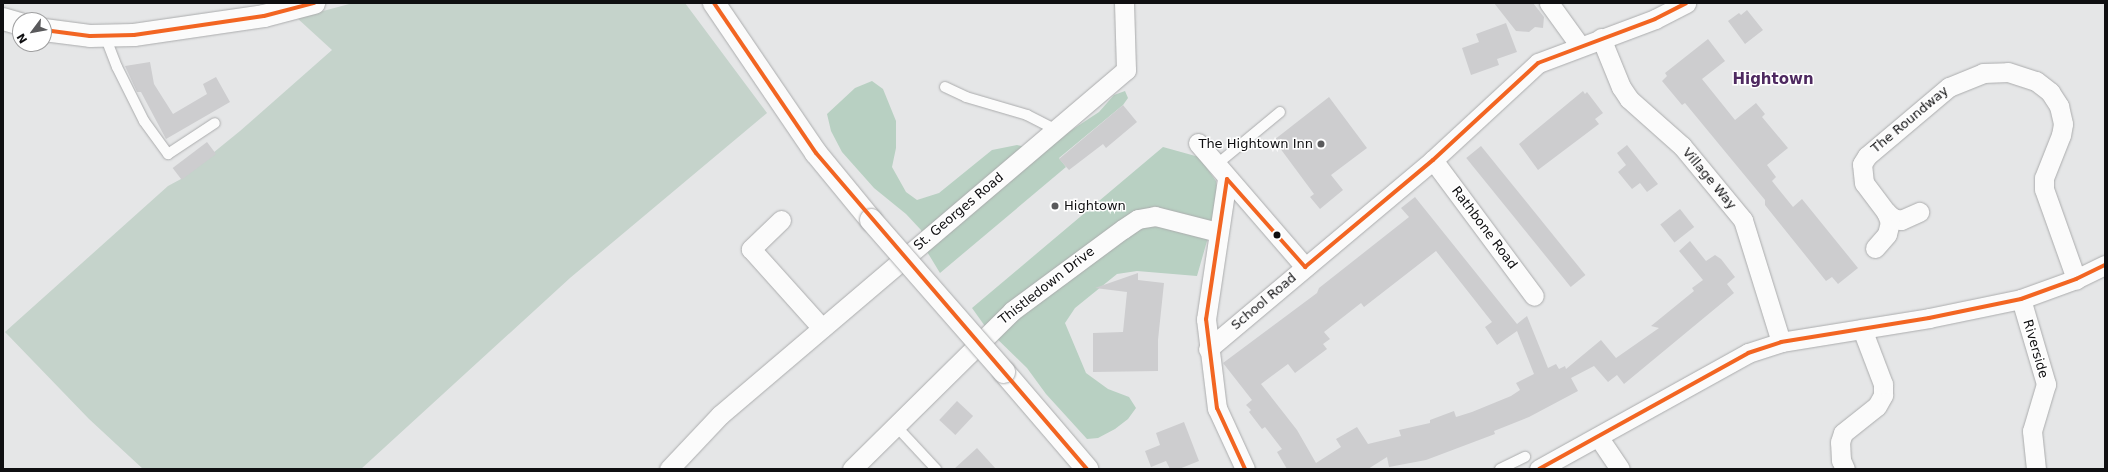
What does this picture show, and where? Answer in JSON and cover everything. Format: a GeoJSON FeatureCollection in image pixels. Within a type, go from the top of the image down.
{"type":"FeatureCollection","features":[{"type":"Feature","properties":{"kind":"street"},"geometry":{"type":"LineString","coordinates":[[52,31],[105,36],[194,28],[264,16],[314,3]]}},
{"type":"Feature","properties":{"kind":"street"},"geometry":{"type":"LineString","coordinates":[[714,3],[816,153],[871,220],[1087,469]]}},
{"type":"Feature","properties":{"kind":"street","name":"St. Georges Road"},"geometry":{"type":"LineString","coordinates":[[669,469],[720,416],[1126,70],[1124,3]]}},
{"type":"Feature","properties":{"kind":"street"},"geometry":{"type":"LineString","coordinates":[[1549,3],[1580,46]]}},
{"type":"Feature","properties":{"kind":"street","name":"School Road"},"geometry":{"type":"LineString","coordinates":[[1208,349],[1433,160],[1538,63],[1601,38],[1655,19],[1686,3]]}},
{"type":"Feature","properties":{"kind":"street","name":"Village Way"},"geometry":{"type":"LineString","coordinates":[[1601,38],[1621,87],[1630,99],[1682,146],[1743,220],[1781,342]]}},
{"type":"Feature","properties":{"kind":"street","name":"The Roundway"},"geometry":{"type":"LineString","coordinates":[[1875,248],[1889,230],[1890,222],[1886,212],[1864,182],[1862,164],[1867,156],[1958,82],[1995,72],[2030,78],[2050,92],[2062,114],[2061,135],[2043,183],[2076,279]]}},
{"type":"Feature","properties":{"kind":"street"},"geometry":{"type":"LineString","coordinates":[[1198,143],[1305,267]]}},
{"type":"Feature","properties":{"kind":"street","name":"Rathbone Road"},"geometry":{"type":"LineString","coordinates":[[1433,160],[1534,296]]}},
{"type":"Feature","properties":{"kind":"street"},"geometry":{"type":"LineString","coordinates":[[1222,172],[1218,232],[1206,319],[1208,349],[1217,408],[1245,469]]}},
{"type":"Feature","properties":{"kind":"street"},"geometry":{"type":"LineString","coordinates":[[1886,212],[1893,218],[1901,220],[1920,212]]}},
{"type":"Feature","properties":{"kind":"street","name":"Thistledown Drive"},"geometry":{"type":"LineString","coordinates":[[852,469],[1012,311],[1131,224],[1148,217],[1162,216],[1218,232]]}},
{"type":"Feature","properties":{"kind":"street"},"geometry":{"type":"LineString","coordinates":[[782,220],[751,249],[822,328]]}},
{"type":"Feature","properties":{"kind":"street"},"geometry":{"type":"LineString","coordinates":[[1532,463],[1599,438],[1748,353],[1781,342],[1862,329],[2021,298],[2076,279],[2105,265]]}},
{"type":"Feature","properties":{"kind":"street","name":"Riverside"},"geometry":{"type":"LineString","coordinates":[[2021,298],[2046,384],[2032,431],[2036,469]]}},
{"type":"Feature","properties":{"kind":"street"},"geometry":{"type":"LineString","coordinates":[[1845,469],[1841,460],[1840,442],[1843,433],[1877,406],[1883,395],[1883,384],[1862,329]]}},
{"type":"Feature","properties":{"kind":"street"},"geometry":{"type":"LineString","coordinates":[[1599,438],[1620,469]]}},
{"type":"Feature","properties":{"kind":"lane"},"geometry":{"type":"LineString","coordinates":[[105,36],[117,67],[144,121],[168,154],[215,123]]}},
{"type":"Feature","properties":{"kind":"lane"},"geometry":{"type":"LineString","coordinates":[[945,87],[966,97],[1027,115],[1056,130]]}},
{"type":"Feature","properties":{"kind":"lane"},"geometry":{"type":"LineString","coordinates":[[1222,172],[1280,112]]}},
{"type":"Feature","properties":{"kind":"lane"},"geometry":{"type":"LineString","coordinates":[[896,426],[936,469]]}},
{"type":"Feature","properties":{"kind":"lane"},"geometry":{"type":"LineString","coordinates":[[1500,469],[1532,463]]}},
{"type":"Feature","properties":{"kind":"shaded area"},"geometry":{"type":"Polygon","coordinates":[[[353,3],[685,3],[767,113],[570,278],[361,469],[143,469],[89,419],[5,332],[168,186],[181,179],[240,131],[332,50],[297,18],[353,3]]]}},
{"type":"Feature","properties":{"kind":"green space"},"geometry":{"type":"Polygon","coordinates":[[[872,81],[883,89],[896,121],[896,148],[892,167],[906,192],[917,200],[939,193],[992,150],[1017,145],[1033,149],[1049,145],[1099,112],[1114,95],[1125,91],[1128,98],[1123,105],[1059,158],[1066,167],[940,273],[926,250],[921,230],[906,214],[874,188],[842,152],[831,131],[827,114],[855,88],[872,81]]]}},
{"type":"Feature","properties":{"kind":"green space"},"geometry":{"type":"Polygon","coordinates":[[[1163,147],[1199,157],[1216,181],[1218,196],[1215,213],[1197,276],[1137,271],[1117,274],[1075,308],[1065,323],[1086,373],[1108,389],[1129,397],[1136,408],[1128,419],[1115,429],[1098,438],[1087,439],[1046,394],[1027,368],[987,329],[972,308],[1163,147]]]}},
{"type":"Feature","properties":{"kind":"building"},"geometry":{"type":"Polygon","coordinates":[[[1494,3],[1533,3],[1544,17],[1543,28],[1535,27],[1529,32],[1516,31],[1494,3]]]}},
{"type":"Feature","properties":{"kind":"building"},"geometry":{"type":"Polygon","coordinates":[[[1747,10],[1763,30],[1745,44],[1728,21],[1739,13],[1741,15],[1747,10]]]}},
{"type":"Feature","properties":{"kind":"building"},"geometry":{"type":"Polygon","coordinates":[[[1506,23],[1517,52],[1497,59],[1499,65],[1471,75],[1462,48],[1479,42],[1476,34],[1506,23]]]}},
{"type":"Feature","properties":{"kind":"building"},"geometry":{"type":"Polygon","coordinates":[[[1708,39],[1725,61],[1702,79],[1735,120],[1756,103],[1765,114],[1762,117],[1788,148],[1767,165],[1776,177],[1772,181],[1793,207],[1802,199],[1858,268],[1838,284],[1832,277],[1826,281],[1765,205],[1765,200],[1685,103],[1682,105],[1662,81],[1667,76],[1665,73],[1708,39]]]}},
{"type":"Feature","properties":{"kind":"building"},"geometry":{"type":"Polygon","coordinates":[[[150,62],[154,84],[173,114],[207,94],[203,84],[216,77],[230,102],[166,139],[141,92],[137,92],[125,66],[150,62]]]}},
{"type":"Feature","properties":{"kind":"building"},"geometry":{"type":"Polygon","coordinates":[[[1583,91],[1585,94],[1587,92],[1603,113],[1595,119],[1599,124],[1538,170],[1519,144],[1583,91]]]}},
{"type":"Feature","properties":{"kind":"building","name":"The Hightown Inn"},"geometry":{"type":"Polygon","coordinates":[[[1329,97],[1367,148],[1331,175],[1343,190],[1320,209],[1310,197],[1314,194],[1274,140],[1329,97]]]}},
{"type":"Feature","properties":{"kind":"building"},"geometry":{"type":"Polygon","coordinates":[[[1123,105],[1137,122],[1106,148],[1103,144],[1069,170],[1059,159],[1123,105]]]}},
{"type":"Feature","properties":{"kind":"building"},"geometry":{"type":"Polygon","coordinates":[[[207,142],[216,154],[182,180],[173,168],[207,142]]]}},
{"type":"Feature","properties":{"kind":"building"},"geometry":{"type":"Polygon","coordinates":[[[1627,145],[1658,184],[1647,192],[1640,183],[1632,189],[1618,172],[1626,165],[1617,153],[1627,145]]]}},
{"type":"Feature","properties":{"kind":"building"},"geometry":{"type":"Polygon","coordinates":[[[1481,146],[1585,275],[1571,287],[1466,158],[1481,146]]]}},
{"type":"Feature","properties":{"kind":"building"},"geometry":{"type":"Polygon","coordinates":[[[1415,197],[1517,324],[1527,316],[1548,368],[1556,364],[1559,369],[1565,366],[1566,369],[1601,340],[1616,358],[1659,328],[1651,326],[1694,291],[1692,288],[1703,280],[1679,251],[1690,241],[1706,261],[1715,255],[1721,259],[1735,277],[1727,284],[1734,293],[1624,384],[1617,375],[1608,382],[1594,366],[1571,378],[1578,391],[1529,417],[1494,431],[1495,434],[1426,460],[1389,467],[1387,457],[1368,469],[1287,469],[1277,452],[1282,449],[1265,427],[1262,429],[1249,412],[1251,410],[1246,405],[1252,400],[1223,363],[1317,293],[1319,288],[1409,217],[1401,208],[1415,197]],[[1436,251],[1364,307],[1361,303],[1324,332],[1330,339],[1323,344],[1327,349],[1295,373],[1288,364],[1261,384],[1297,430],[1316,463],[1341,447],[1336,439],[1357,427],[1368,444],[1401,436],[1399,430],[1430,423],[1430,420],[1454,411],[1456,417],[1472,412],[1511,396],[1520,390],[1516,383],[1534,374],[1517,331],[1497,345],[1485,327],[1492,322],[1436,251]]]}},
{"type":"Feature","properties":{"kind":"building"},"geometry":{"type":"Polygon","coordinates":[[[1680,209],[1694,227],[1674,243],[1660,224],[1680,209]]]}},
{"type":"Feature","properties":{"kind":"building"},"geometry":{"type":"Polygon","coordinates":[[[1138,273],[1138,280],[1164,283],[1158,340],[1158,371],[1093,372],[1093,333],[1123,332],[1127,292],[1095,288],[1138,273]]]}},
{"type":"Feature","properties":{"kind":"building"},"geometry":{"type":"Polygon","coordinates":[[[957,401],[973,416],[955,435],[939,420],[957,401]]]}},
{"type":"Feature","properties":{"kind":"building"},"geometry":{"type":"Polygon","coordinates":[[[1184,422],[1199,461],[1179,469],[1170,469],[1166,461],[1151,467],[1145,451],[1160,445],[1156,433],[1184,422]]]}},
{"type":"Feature","properties":{"kind":"building"},"geometry":{"type":"Polygon","coordinates":[[[977,448],[996,469],[954,469],[977,448]]]}},
{"type":"Feature","properties":{"kind":"transit line"},"geometry":{"type":"LineString","coordinates":[[52,31],[90,36],[134,35],[264,16],[314,3]]}},
{"type":"Feature","properties":{"kind":"transit line"},"geometry":{"type":"LineString","coordinates":[[714,3],[816,153],[1087,469]]}},
{"type":"Feature","properties":{"kind":"transit line"},"geometry":{"type":"LineString","coordinates":[[1227,179],[1305,267],[1433,160],[1538,63],[1655,19],[1686,3]]}},
{"type":"Feature","properties":{"kind":"transit line"},"geometry":{"type":"LineString","coordinates":[[1227,179],[1206,319],[1217,408],[1245,469]]}},
{"type":"Feature","properties":{"kind":"transit line"},"geometry":{"type":"LineString","coordinates":[[1539,469],[1748,353],[1781,342],[1929,318],[2021,299],[2076,279],[2105,265]]}},
{"type":"Feature","properties":{"kind":"place","name":"The Hightown Inn"},"geometry":{"type":"Point","coordinates":[1321,144]}},
{"type":"Feature","properties":{"kind":"place","name":"Hightown"},"geometry":{"type":"Point","coordinates":[1055,206]}},
{"type":"Feature","properties":{"kind":"district","name":"Hightown"},"geometry":{"type":"Point","coordinates":[1773,80]}}]}
